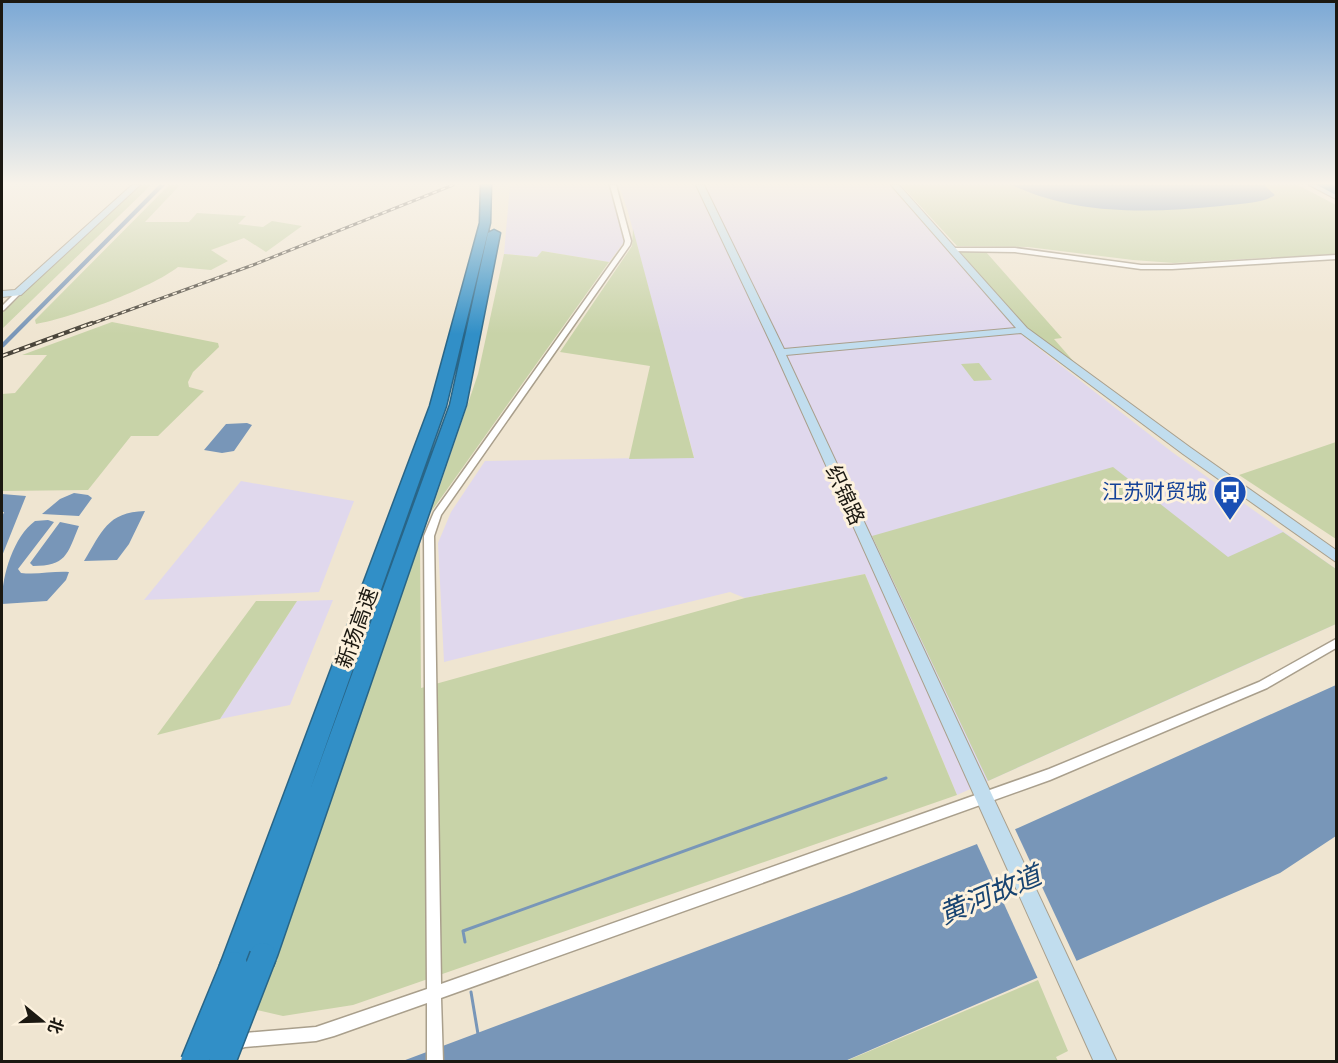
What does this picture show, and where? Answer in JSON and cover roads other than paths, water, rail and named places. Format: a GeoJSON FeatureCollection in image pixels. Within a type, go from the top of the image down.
{"type":"FeatureCollection","features":[{"type":"Feature","properties":{"kind":"highway","name":"新扬高速"},"geometry":{"type":"LineString","coordinates":[[193,1062],[234,965],[438,405],[482,235]]}},
{"type":"Feature","properties":{"kind":"highway","name":"新扬高速"},"geometry":{"type":"LineString","coordinates":[[222,1062],[263,956],[458,405],[494,235]]}},
{"type":"Feature","properties":{"kind":"street"},"geometry":{"type":"LineString","coordinates":[[2,309],[82,235]]}},
{"type":"Feature","properties":{"kind":"street"},"geometry":{"type":"LineString","coordinates":[[435,1062],[429,536],[437,514],[627,245],[626,235]]}},
{"type":"Feature","properties":{"kind":"street","name":"织锦路"},"geometry":{"type":"LineString","coordinates":[[724,235],[780,352],[1106,1062]]}},
{"type":"Feature","properties":{"kind":"street"},"geometry":{"type":"LineString","coordinates":[[939,235],[1023,330],[1336,557]]}},
{"type":"Feature","properties":{"kind":"street"},"geometry":{"type":"LineString","coordinates":[[952,250],[1015,250],[1141,267],[1336,257]]}},
{"type":"Feature","properties":{"kind":"street"},"geometry":{"type":"LineString","coordinates":[[2,294],[18,293]]}},
{"type":"Feature","properties":{"kind":"street"},"geometry":{"type":"LineString","coordinates":[[780,352],[1023,330]]}},
{"type":"Feature","properties":{"kind":"street"},"geometry":{"type":"LineString","coordinates":[[193,1062],[214,1050],[244,1040],[316,1034],[434,999],[986,802],[1244,693],[1336,643]]}},
{"type":"Feature","properties":{"kind":"water"},"geometry":{"type":"Polygon","coordinates":[[[247,423],[252,425],[234,451],[222,453],[204,450],[226,424],[247,423]]]}},
{"type":"Feature","properties":{"kind":"water"},"geometry":{"type":"Polygon","coordinates":[[[74,493],[88,495],[92,498],[79,516],[42,514],[60,499],[74,493]]]}},
{"type":"Feature","properties":{"kind":"water"},"geometry":{"type":"Polygon","coordinates":[[[2,494],[26,496],[2,556],[4,512],[2,512],[2,494]]]}},
{"type":"Feature","properties":{"kind":"water"},"geometry":{"type":"Polygon","coordinates":[[[145,511],[129,544],[117,560],[84,561],[101,533],[114,520],[132,512],[145,511]]]}},
{"type":"Feature","properties":{"kind":"water"},"geometry":{"type":"Polygon","coordinates":[[[35,521],[54,522],[18,569],[21,573],[69,572],[66,580],[47,601],[2,604],[6,571],[20,537],[35,521]]]}},
{"type":"Feature","properties":{"kind":"water"},"geometry":{"type":"Polygon","coordinates":[[[60,522],[79,526],[68,551],[64,557],[52,564],[33,566],[30,563],[60,522]]]}},
{"type":"Feature","properties":{"kind":"water","name":"黄河故道"},"geometry":{"type":"Polygon","coordinates":[[[1336,685],[1336,836],[1280,873],[845,1061],[400,1062],[849,894],[1018,828],[1336,685]]]}},
{"type":"Feature","properties":{"kind":"waterway"},"geometry":{"type":"LineString","coordinates":[[2,346],[113,235]]}},
{"type":"Feature","properties":{"kind":"waterway"},"geometry":{"type":"LineString","coordinates":[[465,942],[463,931],[886,778]]}},
{"type":"Feature","properties":{"kind":"waterway"},"geometry":{"type":"LineString","coordinates":[[471,992],[478,1034]]}},
{"type":"Feature","properties":{"kind":"railway"},"geometry":{"type":"LineString","coordinates":[[88,325],[329,235]]}},
{"type":"Feature","properties":{"kind":"railway"},"geometry":{"type":"LineString","coordinates":[[2,356],[92,323]]}},
{"type":"Feature","properties":{"kind":"place","name":"江苏财贸城"},"geometry":{"type":"Point","coordinates":[1230,521]}}]}
